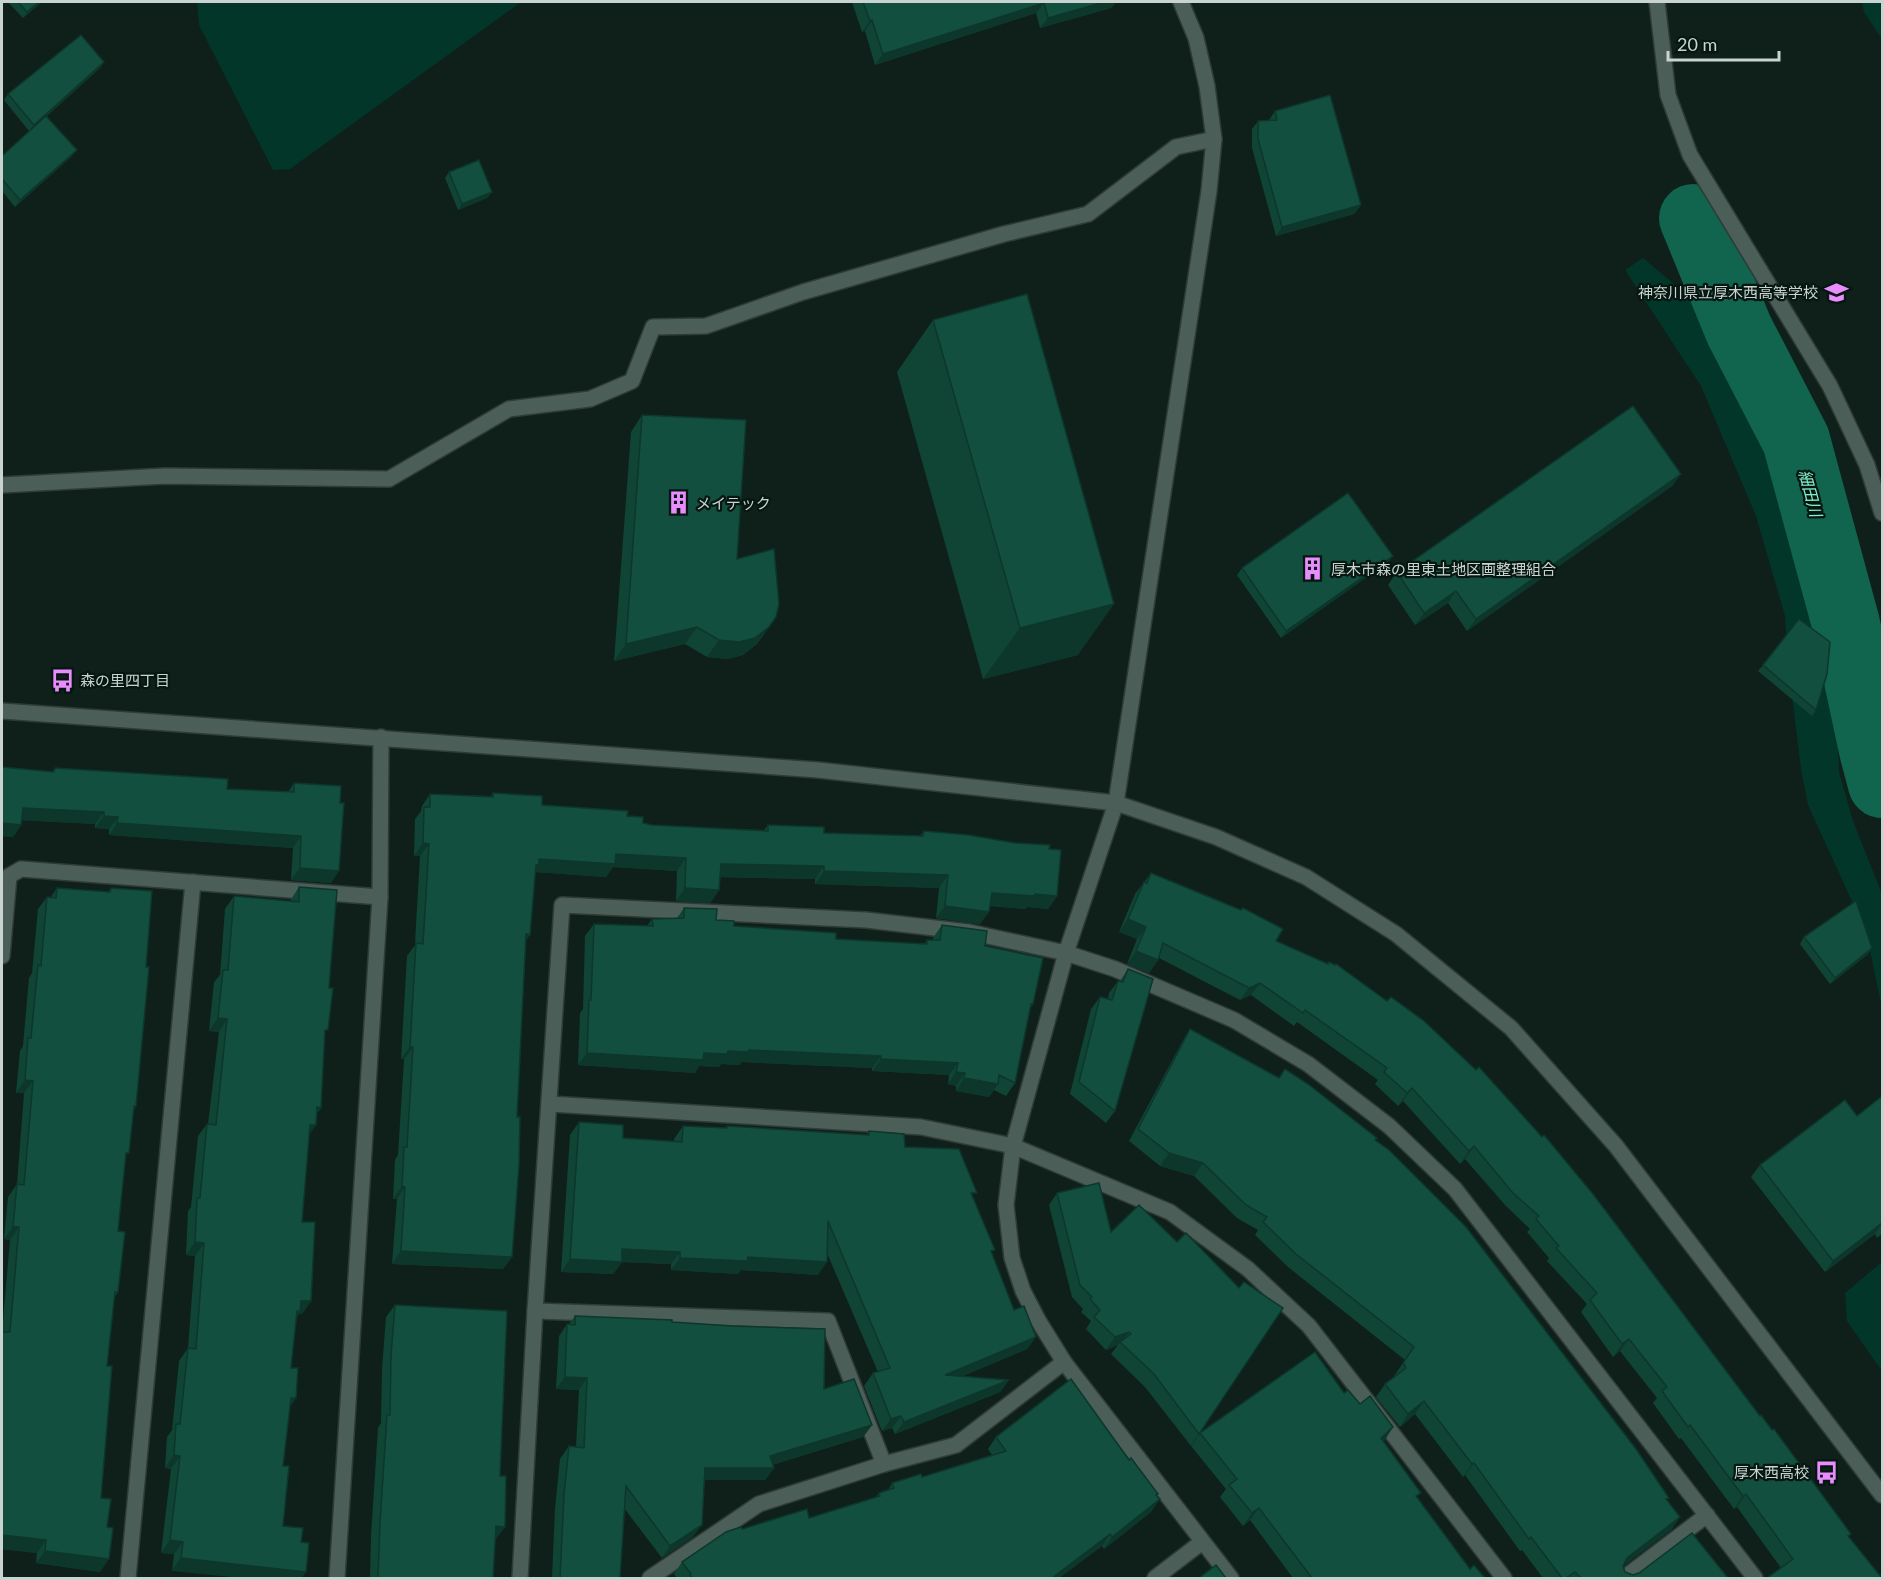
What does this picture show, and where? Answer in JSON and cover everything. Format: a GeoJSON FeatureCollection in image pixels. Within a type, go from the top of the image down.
{"type":"FeatureCollection","features":[{"type":"Feature","properties":{"kind":"street"},"geometry":{"type":"LineString","coordinates":[[1181,2],[1196,38],[1214,139],[1209,191],[1116,803],[1066,953],[1013,1146],[1006,1205],[1012,1258],[1023,1291],[1038,1320],[1064,1362],[1231,1578]]}},
{"type":"Feature","properties":{"kind":"street"},"geometry":{"type":"LineString","coordinates":[[1657,2],[1668,95],[1690,155],[1830,386],[1867,465],[1882,513]]}},
{"type":"Feature","properties":{"kind":"street"},"geometry":{"type":"LineString","coordinates":[[2,485],[165,477],[389,479],[509,409],[590,399],[632,381],[653,327],[706,326],[803,292],[1004,234],[1088,214],[1176,147],[1214,139]]}},
{"type":"Feature","properties":{"kind":"street"},"geometry":{"type":"LineString","coordinates":[[2,711],[818,770],[1116,803],[1216,837],[1306,878],[1396,934],[1511,1028],[1616,1146],[1881,1490]]}},
{"type":"Feature","properties":{"kind":"street"},"geometry":{"type":"LineString","coordinates":[[337,1578],[380,897],[381,737]]}},
{"type":"Feature","properties":{"kind":"street"},"geometry":{"type":"LineString","coordinates":[[2,956],[9,876],[21,869],[380,897]]}},
{"type":"Feature","properties":{"kind":"street"},"geometry":{"type":"LineString","coordinates":[[128,1578],[193,882]]}},
{"type":"Feature","properties":{"kind":"street"},"geometry":{"type":"LineString","coordinates":[[520,1578],[562,905],[866,920],[969,932],[1066,953],[1125,972],[1234,1020],[1308,1064],[1389,1126],[1455,1189],[1755,1578]]}},
{"type":"Feature","properties":{"kind":"street"},"geometry":{"type":"LineString","coordinates":[[550,1104],[921,1127],[1013,1146],[1170,1212],[1248,1269],[1309,1326],[1504,1578]]}},
{"type":"Feature","properties":{"kind":"street"},"geometry":{"type":"LineString","coordinates":[[535,1311],[828,1321],[884,1464]]}},
{"type":"Feature","properties":{"kind":"street"},"geometry":{"type":"LineString","coordinates":[[650,1578],[759,1504],[884,1464],[956,1445],[1064,1362]]}},
{"type":"Feature","properties":{"kind":"street"},"geometry":{"type":"LineString","coordinates":[[1624,1578],[1707,1515]]}},
{"type":"Feature","properties":{"kind":"street"},"geometry":{"type":"LineString","coordinates":[[1155,1578],[1202,1542]]}},
{"type":"Feature","properties":{"kind":"green space"},"geometry":{"type":"Polygon","coordinates":[[[197,2],[521,2],[290,169],[273,170],[199,25],[197,2]]]}},
{"type":"Feature","properties":{"kind":"green space"},"geometry":{"type":"Polygon","coordinates":[[[1862,2],[1882,2],[1882,39],[1864,12],[1862,2]]]}},
{"type":"Feature","properties":{"kind":"green space"},"geometry":{"type":"Polygon","coordinates":[[[1643,258],[1700,306],[1729,352],[1786,494],[1807,560],[1813,596],[1827,634],[1837,725],[1839,772],[1853,821],[1882,894],[1882,1008],[1866,932],[1808,805],[1801,769],[1789,671],[1785,616],[1756,516],[1701,386],[1625,270],[1643,258]]]}},
{"type":"Feature","properties":{"kind":"green space"},"geometry":{"type":"Polygon","coordinates":[[[1882,1262],[1882,1371],[1847,1321],[1845,1293],[1882,1262]]]}},
{"type":"Feature","properties":{"kind":"building"},"geometry":{"type":"Polygon","coordinates":[[[18,2],[39,2],[27,12],[18,2]]]}},
{"type":"Feature","properties":{"kind":"building"},"geometry":{"type":"Polygon","coordinates":[[[863,2],[1104,2],[1048,18],[1044,3],[883,54],[872,20],[870,21],[863,2]]]}},
{"type":"Feature","properties":{"kind":"building"},"geometry":{"type":"Polygon","coordinates":[[[81,35],[104,62],[34,125],[8,94],[81,35]]]}},
{"type":"Feature","properties":{"kind":"building"},"geometry":{"type":"Polygon","coordinates":[[[1330,95],[1361,205],[1282,227],[1258,139],[1258,121],[1277,120],[1275,111],[1330,95]]]}},
{"type":"Feature","properties":{"kind":"building"},"geometry":{"type":"Polygon","coordinates":[[[46,116],[77,150],[20,200],[2,179],[2,156],[46,116]]]}},
{"type":"Feature","properties":{"kind":"building"},"geometry":{"type":"Polygon","coordinates":[[[479,160],[492,192],[462,204],[449,172],[479,160]]]}},
{"type":"Feature","properties":{"kind":"building"},"geometry":{"type":"Polygon","coordinates":[[[1027,294],[1114,604],[1020,628],[933,320],[1027,294]]]}},
{"type":"Feature","properties":{"kind":"building"},"geometry":{"type":"Polygon","coordinates":[[[1633,406],[1681,474],[1476,619],[1456,591],[1424,613],[1397,572],[1633,406]]]}},
{"type":"Feature","properties":{"kind":"building","name":"メイテック"},"geometry":{"type":"Polygon","coordinates":[[[642,415],[746,420],[737,559],[774,549],[779,604],[776,617],[769,627],[755,638],[739,642],[719,640],[697,627],[626,644],[642,415]]]}},
{"type":"Feature","properties":{"kind":"building","name":"厚木市森の里東土地区画整理組合"},"geometry":{"type":"Polygon","coordinates":[[[1348,493],[1393,556],[1286,631],[1242,568],[1348,493]]]}},
{"type":"Feature","properties":{"kind":"building"},"geometry":{"type":"Polygon","coordinates":[[[1799,619],[1830,642],[1827,674],[1816,710],[1763,665],[1799,619]]]}},
{"type":"Feature","properties":{"kind":"building"},"geometry":{"type":"Polygon","coordinates":[[[2,767],[54,772],[55,768],[228,779],[227,789],[294,792],[294,783],[341,786],[340,803],[344,803],[339,871],[300,868],[301,836],[117,823],[118,817],[104,816],[104,812],[23,808],[21,825],[2,823],[2,767]]]}},
{"type":"Feature","properties":{"kind":"building"},"geometry":{"type":"Polygon","coordinates":[[[493,793],[542,796],[542,805],[628,811],[627,816],[643,817],[643,823],[652,825],[768,831],[768,825],[824,827],[824,833],[923,836],[924,831],[969,835],[1015,843],[1050,845],[1049,849],[1061,850],[1057,896],[992,893],[989,912],[945,906],[948,875],[824,871],[824,866],[721,864],[719,890],[685,888],[686,858],[616,854],[615,864],[539,859],[539,865],[536,865],[530,935],[526,934],[517,1117],[520,1117],[519,1165],[512,1257],[401,1251],[405,1187],[402,1186],[404,1147],[407,1147],[413,1047],[410,1047],[416,943],[423,944],[429,844],[423,843],[424,807],[430,807],[430,794],[493,797],[493,793]]]}},
{"type":"Feature","properties":{"kind":"building"},"geometry":{"type":"Polygon","coordinates":[[[1151,873],[1241,910],[1243,908],[1283,929],[1276,941],[1328,964],[1329,962],[1336,964],[1387,1001],[1391,997],[1424,1021],[1476,1070],[1479,1067],[1542,1137],[1544,1135],[1593,1194],[1760,1416],[1772,1430],[1774,1429],[1851,1534],[1848,1536],[1882,1578],[1767,1578],[1793,1559],[1746,1494],[1743,1496],[1690,1425],[1688,1427],[1662,1391],[1667,1387],[1629,1339],[1622,1344],[1590,1300],[1597,1293],[1556,1248],[1559,1246],[1536,1219],[1539,1216],[1513,1193],[1474,1146],[1469,1151],[1412,1088],[1407,1093],[1384,1072],[1387,1068],[1305,1010],[1303,1013],[1260,983],[1249,988],[1163,943],[1158,960],[1136,951],[1146,927],[1128,919],[1144,882],[1147,883],[1151,873]]]}},
{"type":"Feature","properties":{"kind":"building"},"geometry":{"type":"Polygon","coordinates":[[[299,887],[337,890],[329,988],[333,988],[328,1030],[325,1030],[321,1108],[317,1107],[316,1125],[310,1125],[302,1222],[315,1222],[311,1301],[301,1301],[300,1312],[297,1311],[291,1368],[298,1368],[296,1398],[291,1398],[283,1466],[289,1466],[283,1526],[303,1528],[301,1542],[309,1543],[306,1572],[181,1558],[183,1542],[170,1540],[180,1456],[174,1455],[176,1424],[180,1424],[188,1348],[196,1349],[204,1243],[195,1242],[197,1198],[200,1198],[207,1124],[216,1125],[227,1019],[218,1018],[223,970],[228,970],[234,896],[299,902],[299,887]]]}},
{"type":"Feature","properties":{"kind":"building"},"geometry":{"type":"Polygon","coordinates":[[[57,888],[110,892],[111,888],[152,891],[146,967],[149,967],[136,1106],[134,1106],[129,1153],[126,1153],[118,1231],[125,1232],[118,1292],[115,1292],[107,1366],[112,1366],[101,1498],[111,1499],[107,1527],[113,1528],[109,1559],[45,1551],[46,1540],[2,1535],[2,1332],[10,1332],[19,1227],[13,1227],[17,1184],[24,1185],[33,1081],[25,1080],[28,1038],[31,1038],[38,965],[41,966],[47,897],[56,898],[57,888]]]}},
{"type":"Feature","properties":{"kind":"building"},"geometry":{"type":"Polygon","coordinates":[[[1856,901],[1872,948],[1835,978],[1804,937],[1856,901]]]}},
{"type":"Feature","properties":{"kind":"building"},"geometry":{"type":"Polygon","coordinates":[[[684,908],[717,909],[716,920],[734,921],[734,926],[836,933],[836,939],[927,944],[927,940],[940,940],[942,925],[987,931],[985,946],[1043,958],[1015,1083],[999,1075],[998,1084],[964,1078],[965,1073],[956,1072],[958,1063],[881,1059],[881,1056],[749,1050],[748,1052],[728,1051],[727,1054],[704,1053],[703,1060],[587,1053],[594,924],[653,926],[652,919],[684,918],[684,908]]]}},
{"type":"Feature","properties":{"kind":"building"},"geometry":{"type":"Polygon","coordinates":[[[1128,969],[1153,979],[1115,1111],[1079,1082],[1100,997],[1112,1000],[1118,981],[1123,982],[1128,969]]]}},
{"type":"Feature","properties":{"kind":"building"},"geometry":{"type":"Polygon","coordinates":[[[1190,1029],[1279,1078],[1285,1069],[1308,1084],[1377,1138],[1375,1140],[1389,1150],[1466,1227],[1636,1449],[1669,1498],[1666,1499],[1680,1517],[1627,1558],[1623,1566],[1625,1572],[1633,1575],[1639,1573],[1692,1533],[1728,1578],[1581,1578],[1575,1572],[1562,1578],[1531,1537],[1529,1539],[1474,1463],[1472,1464],[1424,1401],[1408,1414],[1385,1384],[1406,1368],[1403,1363],[1414,1347],[1296,1254],[1263,1222],[1267,1217],[1246,1205],[1203,1163],[1169,1153],[1138,1129],[1190,1029]]]}},
{"type":"Feature","properties":{"kind":"building"},"geometry":{"type":"Polygon","coordinates":[[[1881,1097],[1882,1223],[1833,1261],[1760,1165],[1845,1100],[1857,1116],[1881,1097]]]}},
{"type":"Feature","properties":{"kind":"building"},"geometry":{"type":"Polygon","coordinates":[[[579,1122],[623,1125],[623,1138],[682,1142],[683,1126],[727,1128],[727,1126],[869,1135],[869,1131],[904,1134],[905,1147],[959,1149],[977,1193],[971,1193],[995,1250],[991,1251],[1014,1310],[1024,1306],[1036,1337],[945,1375],[1009,1380],[904,1422],[901,1416],[891,1419],[873,1373],[890,1368],[828,1221],[827,1262],[748,1257],[747,1261],[680,1258],[680,1252],[622,1249],[622,1262],[570,1259],[579,1122]]]}},
{"type":"Feature","properties":{"kind":"building"},"geometry":{"type":"Polygon","coordinates":[[[1099,1183],[1111,1232],[1139,1205],[1177,1242],[1186,1233],[1239,1288],[1244,1282],[1283,1308],[1199,1434],[1154,1374],[1120,1342],[1131,1334],[1129,1332],[1115,1337],[1094,1317],[1100,1310],[1090,1299],[1092,1297],[1080,1285],[1057,1193],[1099,1183]]]}},
{"type":"Feature","properties":{"kind":"building"},"geometry":{"type":"Polygon","coordinates":[[[395,1305],[507,1311],[500,1476],[506,1476],[505,1527],[496,1526],[493,1578],[378,1578],[387,1415],[390,1415],[395,1305]]]}},
{"type":"Feature","properties":{"kind":"building"},"geometry":{"type":"Polygon","coordinates":[[[575,1316],[672,1320],[672,1322],[732,1326],[825,1329],[824,1389],[854,1379],[872,1425],[770,1456],[774,1468],[705,1468],[702,1525],[670,1546],[626,1486],[620,1578],[560,1578],[569,1446],[584,1448],[587,1378],[565,1377],[567,1324],[575,1325],[575,1316]]]}},
{"type":"Feature","properties":{"kind":"building"},"geometry":{"type":"Polygon","coordinates":[[[1315,1352],[1344,1393],[1348,1390],[1360,1404],[1370,1396],[1393,1427],[1381,1438],[1421,1493],[1416,1496],[1470,1569],[1474,1565],[1485,1578],[1312,1578],[1259,1508],[1252,1513],[1229,1485],[1237,1479],[1200,1433],[1315,1352]]]}},
{"type":"Feature","properties":{"kind":"building"},"geometry":{"type":"Polygon","coordinates":[[[1071,1379],[1160,1499],[1112,1537],[1110,1534],[1052,1578],[692,1578],[682,1562],[726,1532],[807,1509],[809,1518],[880,1496],[879,1493],[894,1488],[892,1483],[921,1474],[922,1477],[1006,1451],[996,1437],[1071,1379]]]}},
{"type":"Feature","properties":{"kind":"building"},"geometry":{"type":"Polygon","coordinates":[[[1216,1565],[1226,1578],[1199,1578],[1216,1565]]]}},
{"type":"Feature","properties":{"kind":"waterway","name":"細田川"},"geometry":{"type":"LineString","coordinates":[[1693,218],[1739,330],[1796,440],[1846,624],[1882,784]]}},
{"type":"Feature","properties":{"kind":"place","name":"神奈川県立厚木西高等学校"},"geometry":{"type":"Point","coordinates":[1836,292]}},
{"type":"Feature","properties":{"kind":"place","name":"メイテック"},"geometry":{"type":"Point","coordinates":[678,503]}},
{"type":"Feature","properties":{"kind":"place","name":"厚木市森の里東土地区画整理組合"},"geometry":{"type":"Point","coordinates":[1313,569]}},
{"type":"Feature","properties":{"kind":"place","name":"森の里四丁目"},"geometry":{"type":"Point","coordinates":[62,680]}},
{"type":"Feature","properties":{"kind":"place","name":"厚木西高校"},"geometry":{"type":"Point","coordinates":[1827,1472]}}]}
